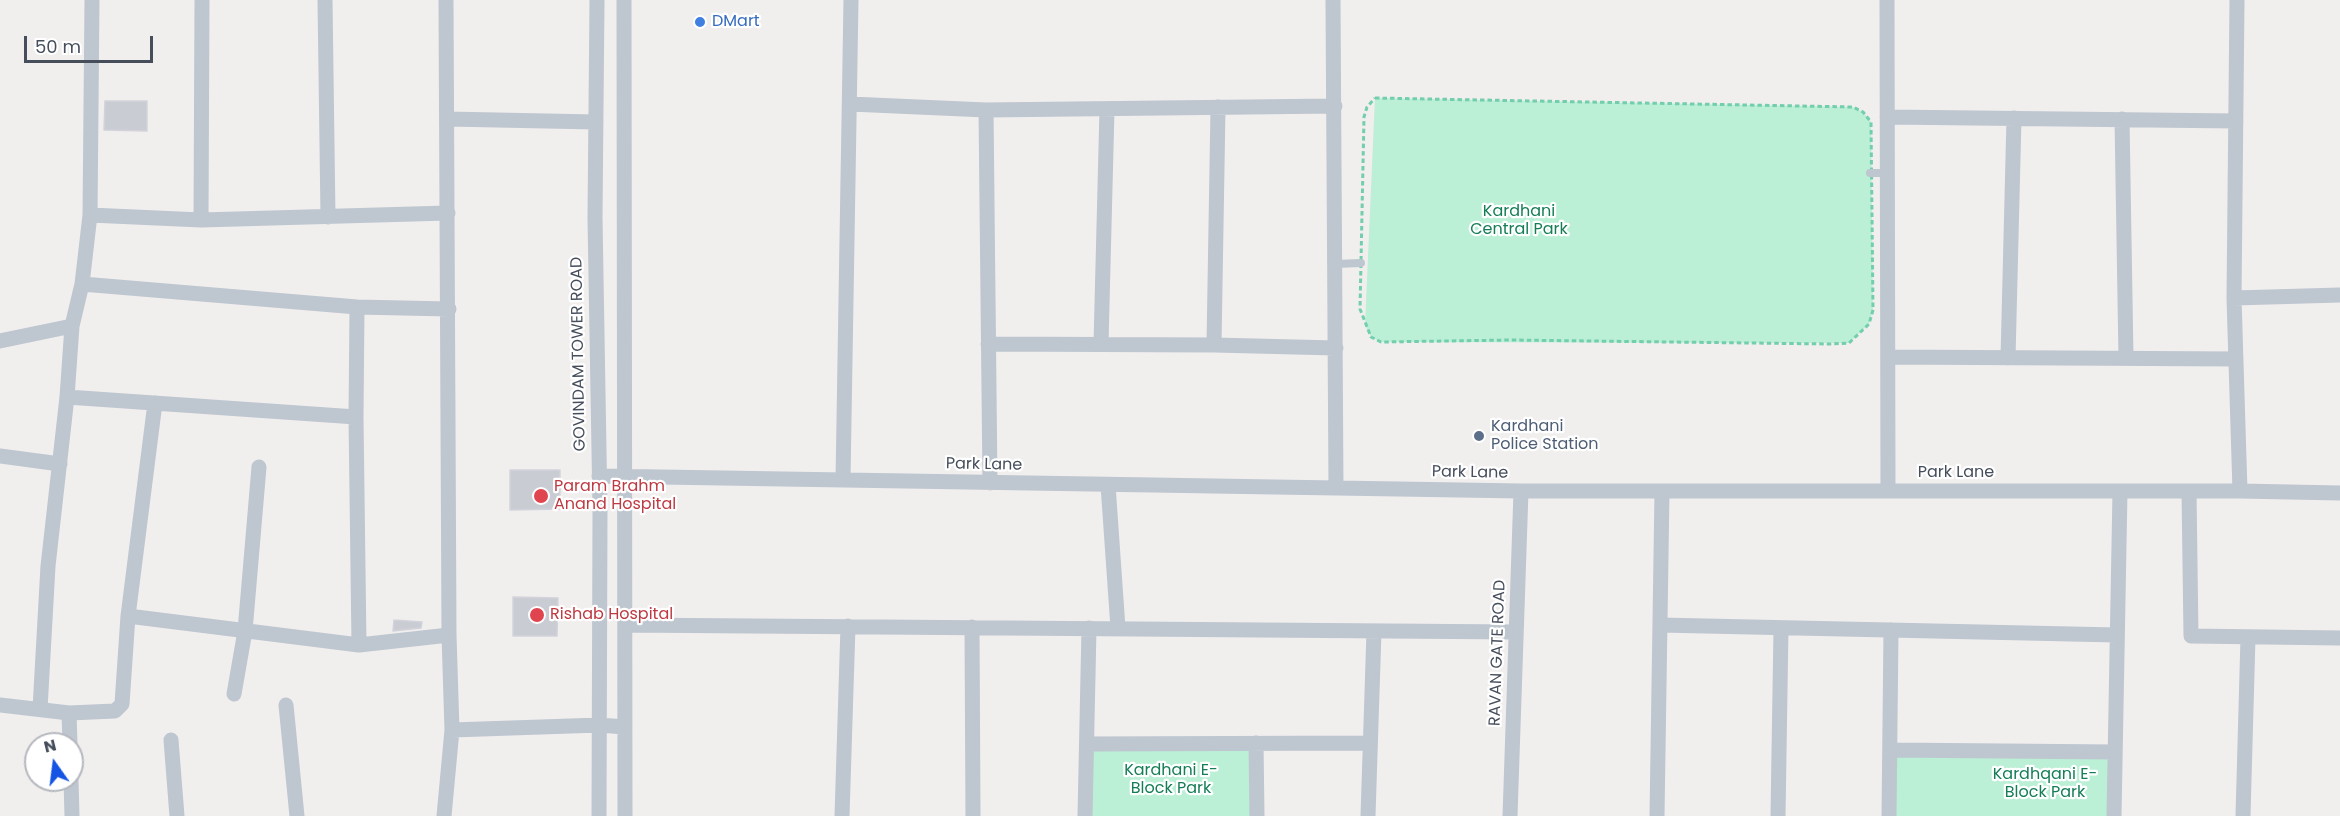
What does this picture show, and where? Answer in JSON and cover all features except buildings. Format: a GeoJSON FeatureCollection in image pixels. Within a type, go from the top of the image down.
{"type":"FeatureCollection","features":[{"type":"Feature","properties":{"kind":"street"},"geometry":{"type":"LineString","coordinates":[[40,709],[48,566],[67,397],[72,326],[82,284],[90,215],[92,0]]}},
{"type":"Feature","properties":{"kind":"street"},"geometry":{"type":"LineString","coordinates":[[201,220],[202,0]]}},
{"type":"Feature","properties":{"kind":"street"},"geometry":{"type":"LineString","coordinates":[[325,0],[328,217]]}},
{"type":"Feature","properties":{"kind":"street"},"geometry":{"type":"LineString","coordinates":[[444,816],[452,730],[449,635],[446,0]]}},
{"type":"Feature","properties":{"kind":"street","name":"GOVINDAM TOWER ROAD"},"geometry":{"type":"LineString","coordinates":[[597,0],[595,218],[599,476],[599,816]]}},
{"type":"Feature","properties":{"kind":"street"},"geometry":{"type":"LineString","coordinates":[[624,0],[625,816]]}},
{"type":"Feature","properties":{"kind":"street"},"geometry":{"type":"LineString","coordinates":[[843,480],[851,0]]}},
{"type":"Feature","properties":{"kind":"street"},"geometry":{"type":"LineString","coordinates":[[1333,0],[1336,488]]}},
{"type":"Feature","properties":{"kind":"street"},"geometry":{"type":"LineString","coordinates":[[1887,0],[1888,491]]}},
{"type":"Feature","properties":{"kind":"street"},"geometry":{"type":"LineString","coordinates":[[2237,0],[2234,298],[2240,491]]}},
{"type":"Feature","properties":{"kind":"street"},"geometry":{"type":"LineString","coordinates":[[850,104],[987,110],[1335,106]]}},
{"type":"Feature","properties":{"kind":"street"},"geometry":{"type":"LineString","coordinates":[[1214,345],[1218,107]]}},
{"type":"Feature","properties":{"kind":"street"},"geometry":{"type":"LineString","coordinates":[[1101,344],[1107,109]]}},
{"type":"Feature","properties":{"kind":"street"},"geometry":{"type":"LineString","coordinates":[[987,110],[990,483]]}},
{"type":"Feature","properties":{"kind":"street"},"geometry":{"type":"LineString","coordinates":[[1887,117],[2236,120]]}},
{"type":"Feature","properties":{"kind":"street"},"geometry":{"type":"LineString","coordinates":[[2008,358],[2014,118]]}},
{"type":"Feature","properties":{"kind":"street"},"geometry":{"type":"LineString","coordinates":[[447,119],[596,122]]}},
{"type":"Feature","properties":{"kind":"street"},"geometry":{"type":"LineString","coordinates":[[2122,119],[2126,358]]}},
{"type":"Feature","properties":{"kind":"street"},"geometry":{"type":"LineString","coordinates":[[90,215],[201,220],[448,213]]}},
{"type":"Feature","properties":{"kind":"street"},"geometry":{"type":"LineString","coordinates":[[82,284],[357,307],[449,309]]}},
{"type":"Feature","properties":{"kind":"street"},"geometry":{"type":"LineString","coordinates":[[2234,298],[2340,296]]}},
{"type":"Feature","properties":{"kind":"street"},"geometry":{"type":"LineString","coordinates":[[357,307],[359,645]]}},
{"type":"Feature","properties":{"kind":"street"},"geometry":{"type":"LineString","coordinates":[[0,341],[72,326]]}},
{"type":"Feature","properties":{"kind":"street"},"geometry":{"type":"LineString","coordinates":[[988,344],[1336,348]]}},
{"type":"Feature","properties":{"kind":"street"},"geometry":{"type":"LineString","coordinates":[[1888,357],[2236,359]]}},
{"type":"Feature","properties":{"kind":"street"},"geometry":{"type":"LineString","coordinates":[[67,397],[356,417]]}},
{"type":"Feature","properties":{"kind":"street"},"geometry":{"type":"LineString","coordinates":[[0,705],[69,713],[115,711],[122,704],[128,616],[155,403]]}},
{"type":"Feature","properties":{"kind":"street"},"geometry":{"type":"LineString","coordinates":[[0,456],[60,464]]}},
{"type":"Feature","properties":{"kind":"street"},"geometry":{"type":"LineString","coordinates":[[234,694],[245,631],[259,467]]}},
{"type":"Feature","properties":{"kind":"street","name":"Park Lane"},"geometry":{"type":"LineString","coordinates":[[599,476],[1521,491],[2340,493]]}},
{"type":"Feature","properties":{"kind":"street"},"geometry":{"type":"LineString","coordinates":[[1108,485],[1118,628]]}},
{"type":"Feature","properties":{"kind":"street","name":"RAVAN GATE ROAD"},"geometry":{"type":"LineString","coordinates":[[1510,816],[1521,491]]}},
{"type":"Feature","properties":{"kind":"street"},"geometry":{"type":"LineString","coordinates":[[1657,816],[1662,491]]}},
{"type":"Feature","properties":{"kind":"street"},"geometry":{"type":"LineString","coordinates":[[2114,816],[2120,491]]}},
{"type":"Feature","properties":{"kind":"street"},"geometry":{"type":"LineString","coordinates":[[2189,491],[2191,636],[2340,638]]}},
{"type":"Feature","properties":{"kind":"street"},"geometry":{"type":"LineString","coordinates":[[128,616],[359,645],[449,635]]}},
{"type":"Feature","properties":{"kind":"street"},"geometry":{"type":"LineString","coordinates":[[625,625],[1516,632]]}},
{"type":"Feature","properties":{"kind":"street"},"geometry":{"type":"LineString","coordinates":[[1660,625],[2117,635]]}},
{"type":"Feature","properties":{"kind":"street"},"geometry":{"type":"LineString","coordinates":[[842,816],[848,626]]}},
{"type":"Feature","properties":{"kind":"street"},"geometry":{"type":"LineString","coordinates":[[972,627],[973,816]]}},
{"type":"Feature","properties":{"kind":"street"},"geometry":{"type":"LineString","coordinates":[[1085,816],[1089,628]]}},
{"type":"Feature","properties":{"kind":"street"},"geometry":{"type":"LineString","coordinates":[[1778,816],[1781,628]]}},
{"type":"Feature","properties":{"kind":"street"},"geometry":{"type":"LineString","coordinates":[[1889,816],[1891,630]]}},
{"type":"Feature","properties":{"kind":"street"},"geometry":{"type":"LineString","coordinates":[[1368,816],[1374,631]]}},
{"type":"Feature","properties":{"kind":"street"},"geometry":{"type":"LineString","coordinates":[[2243,816],[2248,637]]}},
{"type":"Feature","properties":{"kind":"street"},"geometry":{"type":"LineString","coordinates":[[286,705],[297,816]]}},
{"type":"Feature","properties":{"kind":"street"},"geometry":{"type":"LineString","coordinates":[[69,713],[70,732]]}},
{"type":"Feature","properties":{"kind":"street"},"geometry":{"type":"LineString","coordinates":[[452,730],[600,725],[624,727]]}},
{"type":"Feature","properties":{"kind":"street"},"geometry":{"type":"LineString","coordinates":[[171,740],[177,816]]}},
{"type":"Feature","properties":{"kind":"street"},"geometry":{"type":"LineString","coordinates":[[1256,743],[1257,816]]}},
{"type":"Feature","properties":{"kind":"street"},"geometry":{"type":"LineString","coordinates":[[1087,744],[1370,743]]}},
{"type":"Feature","properties":{"kind":"street"},"geometry":{"type":"LineString","coordinates":[[1890,750],[2115,752]]}},
{"type":"Feature","properties":{"kind":"street"},"geometry":{"type":"LineString","coordinates":[[71,792],[72,816]]}},
{"type":"Feature","properties":{"kind":"lane"},"geometry":{"type":"LineString","coordinates":[[1870,173],[1887,173]]}},
{"type":"Feature","properties":{"kind":"lane"},"geometry":{"type":"LineString","coordinates":[[1335,264],[1361,263]]}},
{"type":"Feature","properties":{"kind":"path"},"geometry":{"type":"LineString","coordinates":[[1375,98],[1852,107],[1863,112],[1871,122],[1873,310],[1869,324],[1849,343],[1523,340],[1381,342],[1371,337],[1360,309],[1361,263],[1364,117],[1367,107],[1375,98]]}},
{"type":"Feature","properties":{"kind":"green space","name":"Kardhani Central Park"},"geometry":{"type":"Polygon","coordinates":[[[1375,98],[1853,107],[1863,112],[1871,122],[1873,310],[1869,324],[1849,343],[1381,342],[1371,337],[1365,325],[1375,98]]]}},
{"type":"Feature","properties":{"kind":"green space","name":"Kardhani E- Block Park"},"geometry":{"type":"Polygon","coordinates":[[[1256,743],[1257,816],[1085,816],[1087,744],[1256,743]]]}},
{"type":"Feature","properties":{"kind":"green space","name":"Kardhqani E- Block Park"},"geometry":{"type":"Polygon","coordinates":[[[1890,750],[2115,752],[2114,816],[1889,816],[1890,750]]]}},
{"type":"Feature","properties":{"kind":"place","name":"DMart"},"geometry":{"type":"Point","coordinates":[700,22]}},
{"type":"Feature","properties":{"kind":"place","name":"Kardhani Police Station"},"geometry":{"type":"Point","coordinates":[1479,436]}},
{"type":"Feature","properties":{"kind":"place","name":"Param Brahm Anand Hospital"},"geometry":{"type":"Point","coordinates":[541,496]}},
{"type":"Feature","properties":{"kind":"place","name":"Rishab Hospital"},"geometry":{"type":"Point","coordinates":[537,615]}}]}
